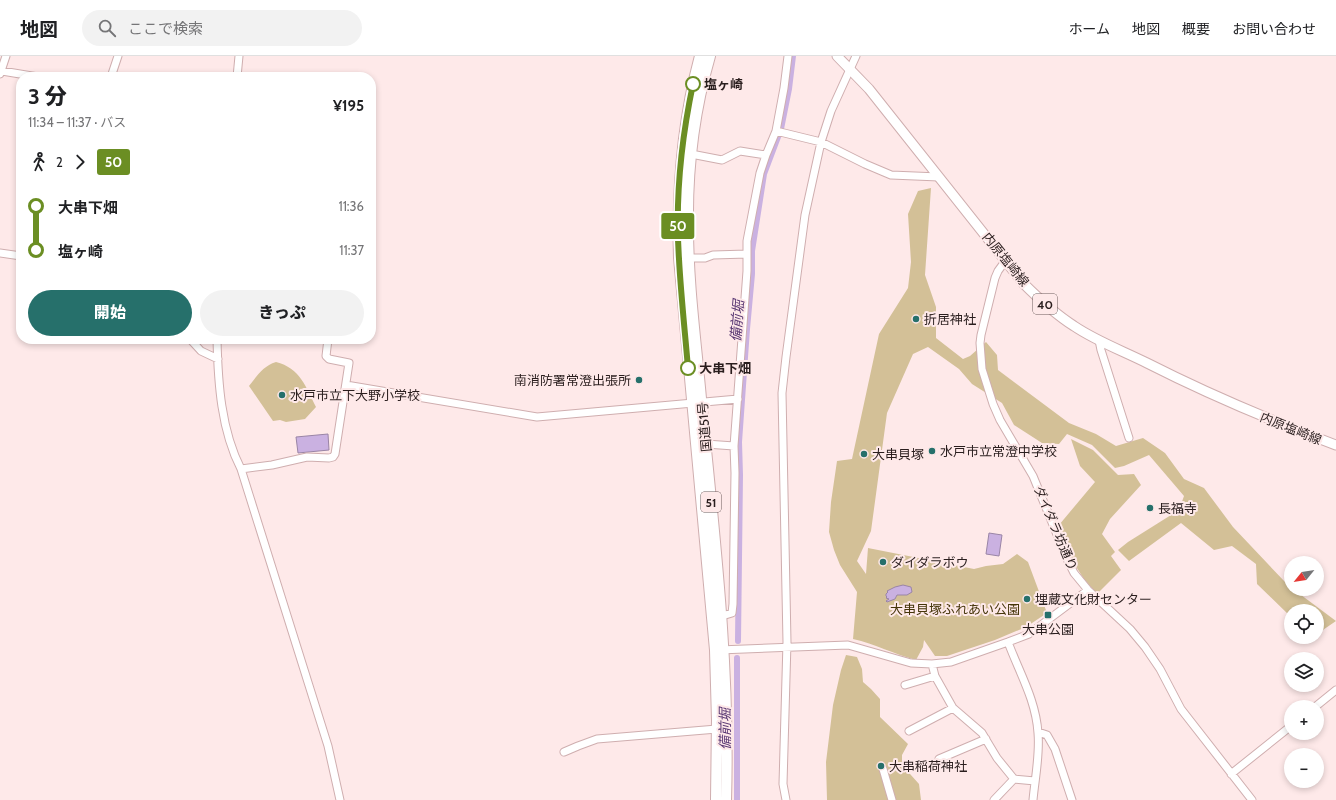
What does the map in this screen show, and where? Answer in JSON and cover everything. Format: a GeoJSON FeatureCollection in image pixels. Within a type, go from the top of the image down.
{"type":"FeatureCollection","features":[{"type":"Feature","properties":{"kind":"highway","name":"国道51号"},"geometry":{"type":"LineString","coordinates":[[700,56],[691,91],[681,159],[678,202],[678,258],[697,402],[706,444],[722,616],[717,729],[716,800]]}},
{"type":"Feature","properties":{"kind":"highway","name":"国道51号"},"geometry":{"type":"LineString","coordinates":[[710,56],[700,100],[691,154],[688,202],[689,258],[697,402],[727,726],[726,800]]}},
{"type":"Feature","properties":{"kind":"main road","name":"内原塩崎線"},"geometry":{"type":"LineString","coordinates":[[837,56],[869,89],[1023,283],[1046,306],[1075,327],[1099,340],[1211,394],[1273,421],[1336,445]]}},
{"type":"Feature","properties":{"kind":"street"},"geometry":{"type":"LineString","coordinates":[[6,56],[1,73],[16,75]]}},
{"type":"Feature","properties":{"kind":"street"},"geometry":{"type":"LineString","coordinates":[[113,72],[118,56]]}},
{"type":"Feature","properties":{"kind":"street"},"geometry":{"type":"LineString","coordinates":[[237,72],[239,56]]}},
{"type":"Feature","properties":{"kind":"street"},"geometry":{"type":"LineString","coordinates":[[722,616],[732,613],[733,604],[735,487],[734,446],[747,241],[758,185],[766,155],[779,132],[788,56]]}},
{"type":"Feature","properties":{"kind":"street"},"geometry":{"type":"LineString","coordinates":[[786,800],[783,784],[787,647],[782,393],[805,214],[821,142],[831,111],[856,56]]}},
{"type":"Feature","properties":{"kind":"street"},"geometry":{"type":"LineString","coordinates":[[779,132],[821,142],[890,175],[939,177]]}},
{"type":"Feature","properties":{"kind":"street"},"geometry":{"type":"LineString","coordinates":[[691,154],[722,160],[740,151],[766,155]]}},
{"type":"Feature","properties":{"kind":"street"},"geometry":{"type":"LineString","coordinates":[[0,253],[16,255]]}},
{"type":"Feature","properties":{"kind":"street"},"geometry":{"type":"LineString","coordinates":[[689,258],[705,258],[713,255],[747,254]]}},
{"type":"Feature","properties":{"kind":"street","name":"ダイダラ坊通り"},"geometry":{"type":"LineString","coordinates":[[1006,260],[995,278],[980,343],[982,370],[986,386],[1000,420],[1033,476],[1070,566],[1079,580],[1130,629],[1145,647],[1160,669],[1181,709],[1252,800]]}},
{"type":"Feature","properties":{"kind":"street"},"geometry":{"type":"LineString","coordinates":[[1099,340],[1100,350],[1129,438]]}},
{"type":"Feature","properties":{"kind":"street"},"geometry":{"type":"LineString","coordinates":[[195,344],[201,351],[218,359]]}},
{"type":"Feature","properties":{"kind":"street"},"geometry":{"type":"LineString","coordinates":[[217,344],[222,403],[234,456],[241,469],[328,746],[340,800]]}},
{"type":"Feature","properties":{"kind":"street"},"geometry":{"type":"LineString","coordinates":[[241,469],[272,465],[307,457],[333,457],[335,454],[349,363],[329,359],[326,356],[327,344]]}},
{"type":"Feature","properties":{"kind":"street"},"geometry":{"type":"LineString","coordinates":[[346,385],[453,402],[532,417],[738,399]]}},
{"type":"Feature","properties":{"kind":"street"},"geometry":{"type":"LineString","coordinates":[[706,444],[734,446]]}},
{"type":"Feature","properties":{"kind":"street"},"geometry":{"type":"LineString","coordinates":[[720,650],[848,645],[911,663],[932,664],[951,662],[1008,642],[1035,630],[1088,590]]}},
{"type":"Feature","properties":{"kind":"street"},"geometry":{"type":"LineString","coordinates":[[1008,642],[1029,692],[1038,732],[1033,800]]}},
{"type":"Feature","properties":{"kind":"street"},"geometry":{"type":"LineString","coordinates":[[932,664],[935,676],[953,708],[982,733],[997,758],[1014,779],[1035,781]]}},
{"type":"Feature","properties":{"kind":"street"},"geometry":{"type":"LineString","coordinates":[[905,685],[935,676]]}},
{"type":"Feature","properties":{"kind":"street"},"geometry":{"type":"LineString","coordinates":[[1324,700],[1336,690]]}},
{"type":"Feature","properties":{"kind":"street"},"geometry":{"type":"LineString","coordinates":[[909,731],[953,708]]}},
{"type":"Feature","properties":{"kind":"street"},"geometry":{"type":"LineString","coordinates":[[564,752],[597,739],[717,729]]}},
{"type":"Feature","properties":{"kind":"street"},"geometry":{"type":"LineString","coordinates":[[1038,732],[1047,736],[1054,749],[1072,800]]}},
{"type":"Feature","properties":{"kind":"street"},"geometry":{"type":"LineString","coordinates":[[1231,774],[1284,732]]}},
{"type":"Feature","properties":{"kind":"street"},"geometry":{"type":"LineString","coordinates":[[939,759],[986,739]]}},
{"type":"Feature","properties":{"kind":"street"},"geometry":{"type":"LineString","coordinates":[[883,769],[892,800]]}},
{"type":"Feature","properties":{"kind":"street"},"geometry":{"type":"LineString","coordinates":[[994,800],[1014,779]]}},
{"type":"Feature","properties":{"kind":"green space","name":"大串貝塚ふれあい公園"},"geometry":{"type":"Polygon","coordinates":[[[931,188],[925,275],[936,307],[936,338],[963,359],[970,356],[986,342],[997,355],[998,370],[1069,423],[1096,434],[1116,446],[1143,438],[1165,453],[1184,479],[1204,488],[1233,527],[1284,581],[1284,596],[1302,596],[1313,604],[1284,604],[1284,610],[1257,584],[1256,564],[1232,546],[1214,550],[1181,523],[1129,561],[1118,550],[1128,542],[1179,510],[1184,496],[1149,455],[1124,466],[1115,468],[1092,445],[1067,434],[1059,444],[1042,443],[1014,425],[1002,403],[972,384],[959,369],[928,347],[913,354],[887,413],[871,531],[857,561],[866,574],[868,548],[974,569],[1003,564],[1017,554],[1028,562],[1047,613],[1026,627],[995,640],[947,656],[935,656],[924,640],[923,647],[916,660],[853,639],[857,592],[840,565],[834,550],[829,532],[831,502],[837,461],[852,459],[879,334],[908,288],[911,262],[908,214],[918,191],[931,188]]]}},
{"type":"Feature","properties":{"kind":"green space"},"geometry":{"type":"Polygon","coordinates":[[[276,362],[291,369],[297,374],[309,392],[316,407],[305,419],[286,422],[280,420],[273,421],[249,386],[264,369],[276,362]]]}},
{"type":"Feature","properties":{"kind":"green space"},"geometry":{"type":"Polygon","coordinates":[[[1071,439],[1093,450],[1118,475],[1134,474],[1141,485],[1110,519],[1102,534],[1115,552],[1111,556],[1121,570],[1097,594],[1084,579],[1073,562],[1059,525],[1095,482],[1080,466],[1071,439]]]}},
{"type":"Feature","properties":{"kind":"green space"},"geometry":{"type":"Polygon","coordinates":[[[1324,612],[1336,621],[1324,629],[1324,612]]]}},
{"type":"Feature","properties":{"kind":"green space"},"geometry":{"type":"Polygon","coordinates":[[[846,655],[857,657],[862,669],[863,682],[880,699],[880,717],[908,744],[902,755],[902,765],[919,784],[921,800],[827,800],[826,762],[833,705],[846,655]]]}},
{"type":"Feature","properties":{"kind":"shaded area"},"geometry":{"type":"Polygon","coordinates":[[[328,434],[329,450],[298,453],[296,437],[328,434]]]}},
{"type":"Feature","properties":{"kind":"shaded area"},"geometry":{"type":"Polygon","coordinates":[[[989,533],[1002,535],[999,556],[986,554],[989,533]]]}},
{"type":"Feature","properties":{"kind":"shaded area"},"geometry":{"type":"Polygon","coordinates":[[[903,585],[911,587],[912,592],[907,595],[897,595],[895,599],[886,601],[889,599],[886,598],[887,591],[903,585]]]}},
{"type":"Feature","properties":{"kind":"waterway","name":"備前堀"},"geometry":{"type":"LineString","coordinates":[[738,641],[739,442],[752,274],[752,251],[764,174],[781,129],[789,89],[793,56]]}},
{"type":"Feature","properties":{"kind":"waterway","name":"備前堀"},"geometry":{"type":"LineString","coordinates":[[737,658],[737,800]]}},
{"type":"Feature","properties":{"kind":"bus line","name":"50"},"geometry":{"type":"LineString","coordinates":[[688,368],[678,258],[678,202],[685,124],[693,84]]}},
{"type":"Feature","properties":{"kind":"place","name":"塩ヶ崎"},"geometry":{"type":"Point","coordinates":[693,84]}},
{"type":"Feature","properties":{"kind":"place","name":"折居神社"},"geometry":{"type":"Point","coordinates":[916,319]}},
{"type":"Feature","properties":{"kind":"place","name":"大串下畑"},"geometry":{"type":"Point","coordinates":[688,368]}},
{"type":"Feature","properties":{"kind":"place","name":"南消防署常澄出張所"},"geometry":{"type":"Point","coordinates":[639,380]}},
{"type":"Feature","properties":{"kind":"place","name":"水戸市立下大野小学校"},"geometry":{"type":"Point","coordinates":[282,395]}},
{"type":"Feature","properties":{"kind":"place","name":"水戸市立常澄中学校"},"geometry":{"type":"Point","coordinates":[932,451]}},
{"type":"Feature","properties":{"kind":"place","name":"大串貝塚"},"geometry":{"type":"Point","coordinates":[864,454]}},
{"type":"Feature","properties":{"kind":"place","name":"長福寺"},"geometry":{"type":"Point","coordinates":[1150,508]}},
{"type":"Feature","properties":{"kind":"place","name":"ダイダラボウ"},"geometry":{"type":"Point","coordinates":[883,562]}},
{"type":"Feature","properties":{"kind":"place","name":"埋蔵文化財センター"},"geometry":{"type":"Point","coordinates":[1027,599]}},
{"type":"Feature","properties":{"kind":"place","name":"大串公園"},"geometry":{"type":"Point","coordinates":[1048,615]}},
{"type":"Feature","properties":{"kind":"place","name":"大串稲荷神社"},"geometry":{"type":"Point","coordinates":[881,766]}}]}
